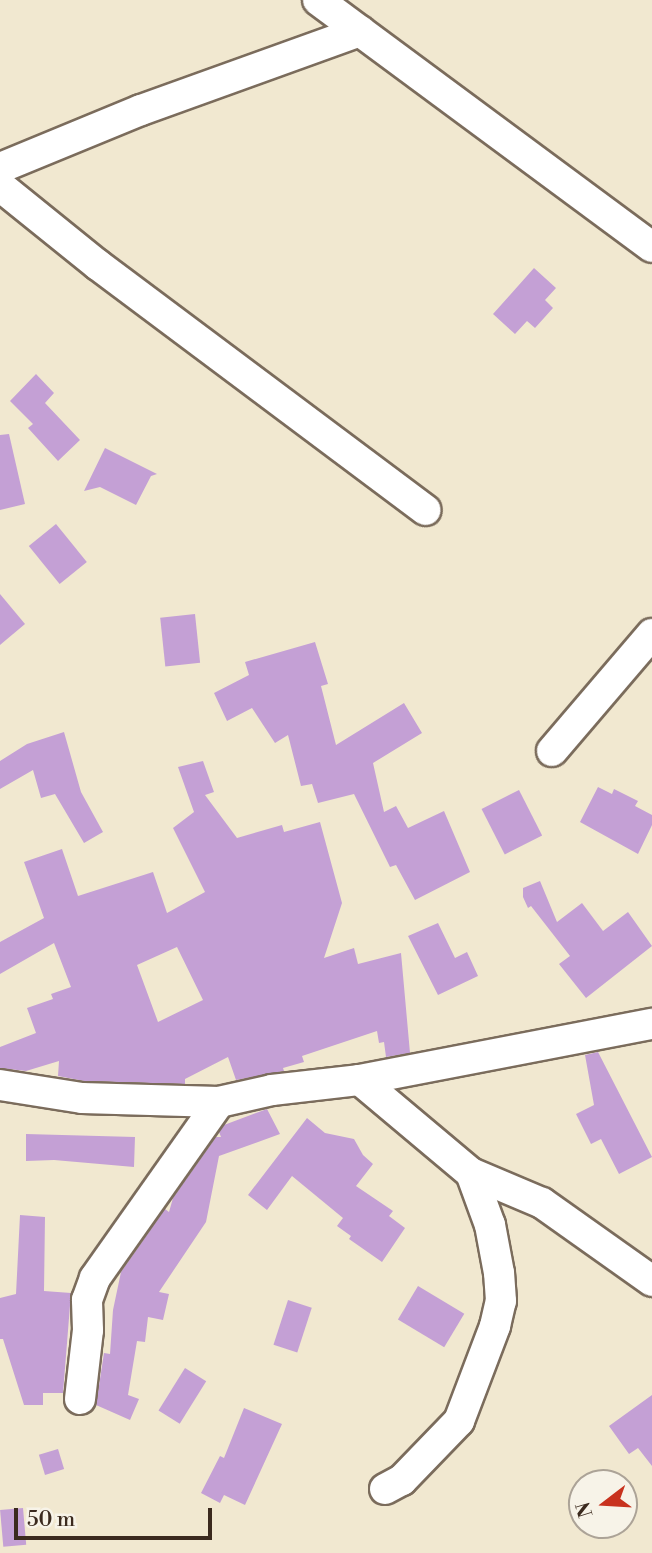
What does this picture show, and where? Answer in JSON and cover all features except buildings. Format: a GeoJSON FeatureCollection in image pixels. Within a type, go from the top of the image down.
{"type":"FeatureCollection","features":[{"type":"Feature","properties":{"kind":"street"},"geometry":{"type":"LineString","coordinates":[[318,0],[652,247]]}},
{"type":"Feature","properties":{"kind":"street"},"geometry":{"type":"LineString","coordinates":[[0,168],[141,110],[360,30]]}},
{"type":"Feature","properties":{"kind":"street"},"geometry":{"type":"LineString","coordinates":[[0,186],[99,265],[425,510]]}},
{"type":"Feature","properties":{"kind":"street"},"geometry":{"type":"LineString","coordinates":[[552,751],[652,634]]}},
{"type":"Feature","properties":{"kind":"street"},"geometry":{"type":"LineString","coordinates":[[0,1084],[82,1098],[219,1102],[272,1090],[360,1080],[652,1024]]}},
{"type":"Feature","properties":{"kind":"street"},"geometry":{"type":"LineString","coordinates":[[360,1080],[471,1173],[542,1203],[652,1281]]}},
{"type":"Feature","properties":{"kind":"street"},"geometry":{"type":"LineString","coordinates":[[80,1399],[88,1331],[87,1300],[95,1278],[219,1102]]}},
{"type":"Feature","properties":{"kind":"street"},"geometry":{"type":"LineString","coordinates":[[385,1489],[402,1480],[459,1421],[495,1326],[501,1301],[499,1273],[490,1225],[471,1173]]}}]}
